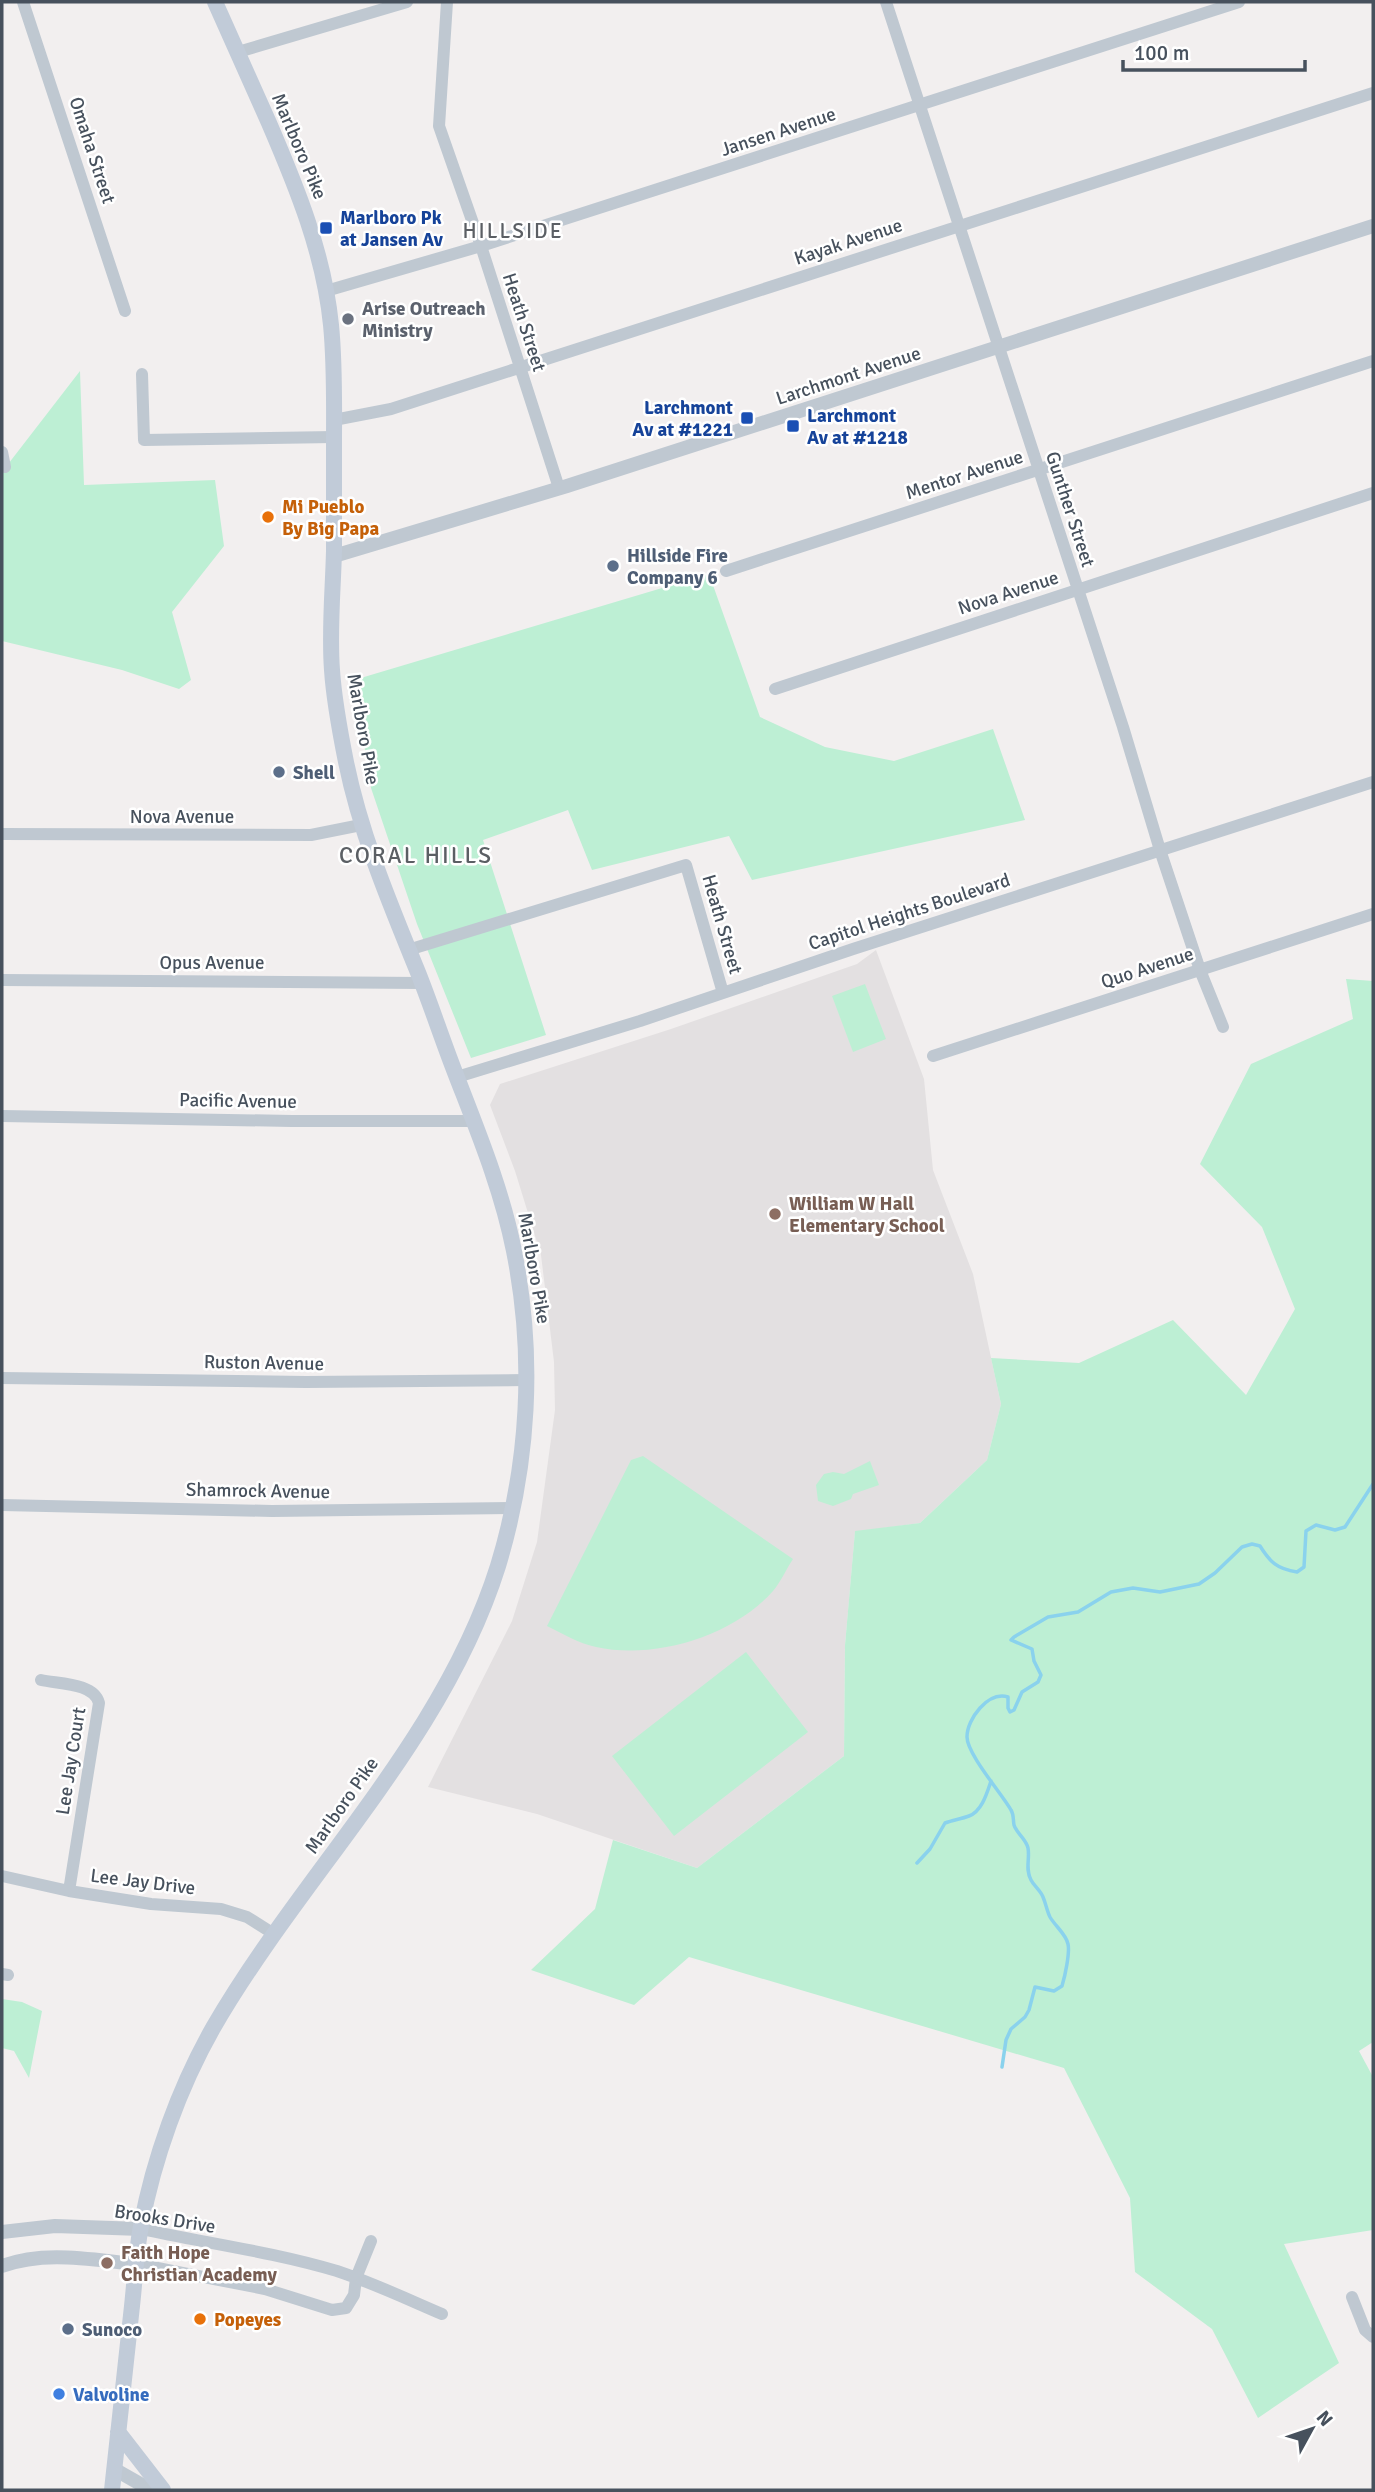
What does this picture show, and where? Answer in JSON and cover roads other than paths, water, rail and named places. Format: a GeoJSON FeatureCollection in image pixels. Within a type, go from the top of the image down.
{"type":"FeatureCollection","features":[{"type":"Feature","properties":{"kind":"main road","name":"Marlboro Pike"},"geometry":{"type":"LineString","coordinates":[[111,2490],[141,2229],[162,2148],[195,2062],[215,2025],[274,1934],[405,1752],[447,1683],[470,1639],[498,1565],[513,1508],[524,1438],[524,1328],[508,1223],[474,1121],[361,825],[347,767],[332,674],[330,624],[334,556],[334,428],[331,326],[326,291],[306,214],[215,2]]}},
{"type":"Feature","properties":{"kind":"main road"},"geometry":{"type":"LineString","coordinates":[[118,2432],[163,2490]]}},
{"type":"Feature","properties":{"kind":"street","name":"Omaha Street"},"geometry":{"type":"LineString","coordinates":[[23,2],[124,312]]}},
{"type":"Feature","properties":{"kind":"street"},"geometry":{"type":"LineString","coordinates":[[238,52],[407,2]]}},
{"type":"Feature","properties":{"kind":"street","name":"Heath Street"},"geometry":{"type":"LineString","coordinates":[[447,2],[439,126],[481,246],[559,488]]}},
{"type":"Feature","properties":{"kind":"street","name":"Gunther Street"},"geometry":{"type":"LineString","coordinates":[[886,2],[1076,590],[1123,727],[1160,849],[1200,970],[1223,1027]]}},
{"type":"Feature","properties":{"kind":"street","name":"Jansen Avenue"},"geometry":{"type":"LineString","coordinates":[[326,291],[481,246],[1239,2]]}},
{"type":"Feature","properties":{"kind":"street","name":"Kayak Avenue"},"geometry":{"type":"LineString","coordinates":[[142,374],[144,440],[334,428],[1373,93]]}},
{"type":"Feature","properties":{"kind":"street","name":"Larchmont Avenue"},"geometry":{"type":"LineString","coordinates":[[334,556],[559,488],[1373,226]]}},
{"type":"Feature","properties":{"kind":"street","name":"Mentor Avenue"},"geometry":{"type":"LineString","coordinates":[[726,571],[1373,361]]}},
{"type":"Feature","properties":{"kind":"street"},"geometry":{"type":"LineString","coordinates":[[2,452],[5,467]]}},
{"type":"Feature","properties":{"kind":"street","name":"Nova Avenue"},"geometry":{"type":"LineString","coordinates":[[775,689],[1373,493]]}},
{"type":"Feature","properties":{"kind":"street","name":"Capitol Heights Boulevard"},"geometry":{"type":"LineString","coordinates":[[457,1077],[1373,782]]}},
{"type":"Feature","properties":{"kind":"street","name":"Nova Avenue"},"geometry":{"type":"LineString","coordinates":[[2,834],[311,835],[361,825]]}},
{"type":"Feature","properties":{"kind":"street","name":"Heath Street"},"geometry":{"type":"LineString","coordinates":[[408,950],[686,865],[723,993]]}},
{"type":"Feature","properties":{"kind":"street","name":"Quo Avenue"},"geometry":{"type":"LineString","coordinates":[[933,1056],[1373,914]]}},
{"type":"Feature","properties":{"kind":"street","name":"Opus Avenue"},"geometry":{"type":"LineString","coordinates":[[2,980],[422,983]]}},
{"type":"Feature","properties":{"kind":"street","name":"Pacific Avenue"},"geometry":{"type":"LineString","coordinates":[[2,1116],[474,1121]]}},
{"type":"Feature","properties":{"kind":"street","name":"Ruston Avenue"},"geometry":{"type":"LineString","coordinates":[[2,1378],[306,1382],[526,1380]]}},
{"type":"Feature","properties":{"kind":"street","name":"Shamrock Avenue"},"geometry":{"type":"LineString","coordinates":[[2,1505],[272,1511],[513,1508]]}},
{"type":"Feature","properties":{"kind":"street","name":"Lee Jay Court"},"geometry":{"type":"LineString","coordinates":[[41,1680],[85,1689],[96,1695],[99,1703],[69,1891]]}},
{"type":"Feature","properties":{"kind":"street","name":"Lee Jay Drive"},"geometry":{"type":"LineString","coordinates":[[2,1876],[69,1891],[150,1904],[221,1909],[247,1917],[274,1934]]}},
{"type":"Feature","properties":{"kind":"street","name":"Brooks Drive"},"geometry":{"type":"LineString","coordinates":[[2,2232],[55,2226],[141,2229],[296,2260],[356,2278],[442,2314]]}},
{"type":"Feature","properties":{"kind":"street"},"geometry":{"type":"LineString","coordinates":[[2,2266],[23,2259],[51,2257],[137,2264],[265,2289],[332,2310],[346,2308],[354,2295],[356,2278],[371,2241]]}},
{"type":"Feature","properties":{"kind":"street"},"geometry":{"type":"LineString","coordinates":[[1353,2298],[1365,2329],[1373,2337]]}},
{"type":"Feature","properties":{"kind":"street"},"geometry":{"type":"LineString","coordinates":[[114,2469],[151,2490]]}},
{"type":"Feature","properties":{"kind":"waterway"},"geometry":{"type":"LineString","coordinates":[[1002,2067],[1006,2040],[1011,2029],[1029,2010],[1035,1987],[1054,1991],[1062,1986],[1068,1948],[1065,1937],[1050,1917],[1042,1895],[1029,1876],[1028,1848],[1015,1828],[1012,1812],[979,1763],[967,1737],[971,1722],[986,1702],[1000,1696],[1008,1697],[1010,1712],[1014,1710],[1022,1692],[1038,1682],[1041,1675],[1032,1649],[1011,1640],[1048,1617],[1078,1612],[1111,1592],[1133,1588],[1160,1592],[1199,1584],[1242,1547],[1252,1544],[1260,1546],[1279,1567],[1297,1572],[1304,1567],[1306,1531],[1316,1525],[1335,1530],[1345,1527],[1373,1484]]}},
{"type":"Feature","properties":{"kind":"waterway"},"geometry":{"type":"LineString","coordinates":[[917,1863],[930,1849],[945,1823],[974,1814],[991,1781]]}},
{"type":"Feature","properties":{"kind":"place","name":"Marlboro Pk at Jansen Av"},"geometry":{"type":"Point","coordinates":[326,228]}},
{"type":"Feature","properties":{"kind":"place","name":"Arise Outreach Ministry"},"geometry":{"type":"Point","coordinates":[348,319]}},
{"type":"Feature","properties":{"kind":"place","name":"Larchmont Av at #1221"},"geometry":{"type":"Point","coordinates":[747,418]}},
{"type":"Feature","properties":{"kind":"place","name":"Larchmont Av at #1218"},"geometry":{"type":"Point","coordinates":[793,426]}},
{"type":"Feature","properties":{"kind":"place","name":"Mi Pueblo By Big Papa"},"geometry":{"type":"Point","coordinates":[268,517]}},
{"type":"Feature","properties":{"kind":"place","name":"Hillside Fire Company 6"},"geometry":{"type":"Point","coordinates":[613,566]}},
{"type":"Feature","properties":{"kind":"place","name":"Shell"},"geometry":{"type":"Point","coordinates":[279,772]}},
{"type":"Feature","properties":{"kind":"place","name":"William W Hall Elementary School"},"geometry":{"type":"Point","coordinates":[775,1214]}},
{"type":"Feature","properties":{"kind":"place","name":"Faith Hope Christian Academy"},"geometry":{"type":"Point","coordinates":[107,2263]}},
{"type":"Feature","properties":{"kind":"place","name":"Popeyes"},"geometry":{"type":"Point","coordinates":[200,2319]}},
{"type":"Feature","properties":{"kind":"place","name":"Sunoco"},"geometry":{"type":"Point","coordinates":[68,2329]}},
{"type":"Feature","properties":{"kind":"place","name":"Valvoline"},"geometry":{"type":"Point","coordinates":[59,2394]}},
{"type":"Feature","properties":{"kind":"district","name":"HILLSIDE"},"geometry":{"type":"Point","coordinates":[513,231]}},
{"type":"Feature","properties":{"kind":"district","name":"CORAL HILLS"},"geometry":{"type":"Point","coordinates":[416,855]}}]}
